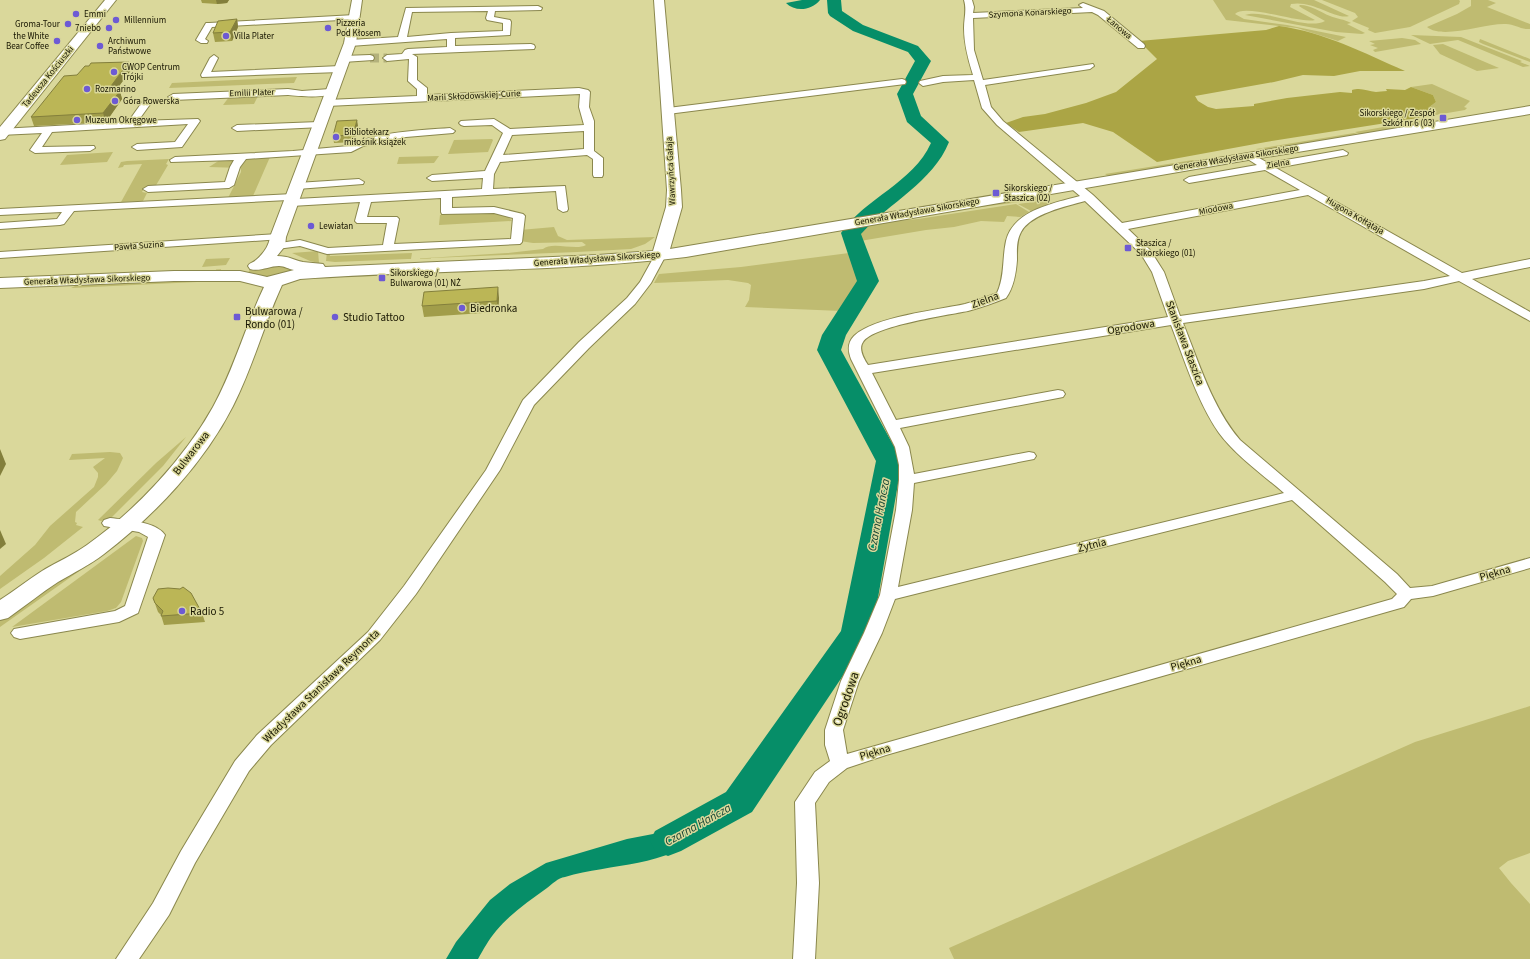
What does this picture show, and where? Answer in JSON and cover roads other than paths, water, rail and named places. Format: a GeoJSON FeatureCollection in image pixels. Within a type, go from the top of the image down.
{"type":"FeatureCollection","features":[{"type":"Feature","properties":{"kind":"street","name":"Tadeusza Kościuszki"},"geometry":{"type":"LineString","coordinates":[[1,133],[112,0]]}},
{"type":"Feature","properties":{"kind":"street"},"geometry":{"type":"LineString","coordinates":[[271,272],[277,241],[308,153],[350,43],[358,0]]}},
{"type":"Feature","properties":{"kind":"street","name":"Wawrzyńca Gałaja"},"geometry":{"type":"LineString","coordinates":[[584,345],[631,301],[645,283],[660,255],[674,207],[674,190],[659,0]]}},
{"type":"Feature","properties":{"kind":"street","name":"Stanisława Staszica"},"geometry":{"type":"LineString","coordinates":[[968,0],[970,8],[970,50],[987,108],[1000,123],[1076,185],[1146,252],[1158,272],[1208,401],[1235,443],[1391,578],[1406,594]]}},
{"type":"Feature","properties":{"kind":"street","name":"Łanowa"},"geometry":{"type":"LineString","coordinates":[[1075,0],[1110,19],[1141,46]]}},
{"type":"Feature","properties":{"kind":"street"},"geometry":{"type":"LineString","coordinates":[[402,39],[409,10],[538,8]]}},
{"type":"Feature","properties":{"kind":"street"},"geometry":{"type":"LineString","coordinates":[[350,43],[451,35],[507,33],[508,22],[490,18],[492,9]]}},
{"type":"Feature","properties":{"kind":"street","name":"Szymona Konarskiego"},"geometry":{"type":"LineString","coordinates":[[969,16],[1091,10]]}},
{"type":"Feature","properties":{"kind":"street"},"geometry":{"type":"LineString","coordinates":[[204,41],[200,40],[209,25],[355,18]]}},
{"type":"Feature","properties":{"kind":"street"},"geometry":{"type":"LineString","coordinates":[[450,49],[451,35]]}},
{"type":"Feature","properties":{"kind":"street"},"geometry":{"type":"LineString","coordinates":[[405,56],[408,52],[450,49],[531,47]]}},
{"type":"Feature","properties":{"kind":"street"},"geometry":{"type":"LineString","coordinates":[[387,58],[405,56],[413,57],[412,81],[422,88],[422,98]]}},
{"type":"Feature","properties":{"kind":"street","name":"Emilii Plater"},"geometry":{"type":"LineString","coordinates":[[214,58],[204,75],[342,64]]}},
{"type":"Feature","properties":{"kind":"street"},"geometry":{"type":"LineString","coordinates":[[342,64],[370,58]]}},
{"type":"Feature","properties":{"kind":"street"},"geometry":{"type":"LineString","coordinates":[[923,83],[943,79],[979,80],[1090,66]]}},
{"type":"Feature","properties":{"kind":"street"},"geometry":{"type":"LineString","coordinates":[[668,110],[902,82]]}},
{"type":"Feature","properties":{"kind":"street","name":"Marii Skłodowskiej-Curie"},"geometry":{"type":"LineString","coordinates":[[329,98],[422,98],[579,91],[585,92],[584,107],[589,121],[589,152],[598,158],[598,175]]}},
{"type":"Feature","properties":{"kind":"street","name":"Emilii Plater"},"geometry":{"type":"LineString","coordinates":[[173,97],[288,92],[329,98]]}},
{"type":"Feature","properties":{"kind":"street"},"geometry":{"type":"LineString","coordinates":[[130,124],[146,103]]}},
{"type":"Feature","properties":{"kind":"street","name":"Generała Władysława Sikorskiego"},"geometry":{"type":"LineString","coordinates":[[0,283],[271,272],[300,274],[371,269],[563,262],[660,255],[1530,110]]}},
{"type":"Feature","properties":{"kind":"street"},"geometry":{"type":"LineString","coordinates":[[1,133],[195,120],[178,145],[137,147]]}},
{"type":"Feature","properties":{"kind":"street"},"geometry":{"type":"LineString","coordinates":[[464,123],[494,122],[508,132],[588,128]]}},
{"type":"Feature","properties":{"kind":"street"},"geometry":{"type":"LineString","coordinates":[[237,128],[319,125]]}},
{"type":"Feature","properties":{"kind":"street"},"geometry":{"type":"LineString","coordinates":[[49,129],[35,150],[90,148]]}},
{"type":"Feature","properties":{"kind":"street"},"geometry":{"type":"LineString","coordinates":[[175,160],[308,153],[351,149],[360,144],[406,134],[450,131]]}},
{"type":"Feature","properties":{"kind":"street"},"geometry":{"type":"LineString","coordinates":[[487,192],[489,174],[508,132]]}},
{"type":"Feature","properties":{"kind":"street"},"geometry":{"type":"LineString","coordinates":[[496,159],[589,152]]}},
{"type":"Feature","properties":{"kind":"street","name":"Zielna"},"geometry":{"type":"LineString","coordinates":[[1189,180],[1343,153]]}},
{"type":"Feature","properties":{"kind":"street","name":"Hugona Kołłątaja"},"geometry":{"type":"LineString","coordinates":[[1248,156],[1312,191],[1460,278],[1530,317]]}},
{"type":"Feature","properties":{"kind":"street"},"geometry":{"type":"LineString","coordinates":[[224,200],[234,175],[234,167],[243,157]]}},
{"type":"Feature","properties":{"kind":"street"},"geometry":{"type":"LineString","coordinates":[[432,178],[489,174]]}},
{"type":"Feature","properties":{"kind":"street"},"geometry":{"type":"LineString","coordinates":[[0,212],[294,195],[359,182]]}},
{"type":"Feature","properties":{"kind":"street"},"geometry":{"type":"LineString","coordinates":[[148,189],[229,185]]}},
{"type":"Feature","properties":{"kind":"street"},"geometry":{"type":"LineString","coordinates":[[193,201],[200,187]]}},
{"type":"Feature","properties":{"kind":"street"},"geometry":{"type":"LineString","coordinates":[[294,195],[366,200],[561,188],[563,209]]}},
{"type":"Feature","properties":{"kind":"street","name":"Miodowa"},"geometry":{"type":"LineString","coordinates":[[1121,227],[1312,191]]}},
{"type":"Feature","properties":{"kind":"street"},"geometry":{"type":"LineString","coordinates":[[1031,193],[1054,198],[1057,202],[1052,206]]}},
{"type":"Feature","properties":{"kind":"street"},"geometry":{"type":"LineString","coordinates":[[413,256],[508,251],[514,248],[520,216],[494,210],[446,212],[447,195]]}},
{"type":"Feature","properties":{"kind":"street","name":"Zielna"},"geometry":{"type":"LineString","coordinates":[[864,370],[857,358],[855,349],[858,339],[875,328],[899,321],[979,304],[1002,295],[1009,283],[1012,238],[1016,229],[1034,216],[1052,206],[1089,197]]}},
{"type":"Feature","properties":{"kind":"street"},"geometry":{"type":"LineString","coordinates":[[366,200],[361,221],[393,219],[388,248]]}},
{"type":"Feature","properties":{"kind":"street"},"geometry":{"type":"LineString","coordinates":[[0,226],[60,222],[70,209]]}},
{"type":"Feature","properties":{"kind":"street","name":"Pawła Suzina"},"geometry":{"type":"LineString","coordinates":[[0,255],[277,241],[300,243],[327,251],[516,242]]}},
{"type":"Feature","properties":{"kind":"street"},"geometry":{"type":"LineString","coordinates":[[1460,278],[1530,263]]}},
{"type":"Feature","properties":{"kind":"street","name":"Bulwarowa"},"geometry":{"type":"LineString","coordinates":[[0,612],[48,578],[96,549],[117,525],[170,479],[193,453],[223,407],[239,371],[271,272]]}},
{"type":"Feature","properties":{"kind":"street","name":"Ogrodowa"},"geometry":{"type":"LineString","coordinates":[[840,763],[835,745],[834,730],[850,681],[873,633],[888,595],[904,510],[906,480],[906,465],[902,447],[864,370],[1176,321],[1424,285],[1460,278]]}},
{"type":"Feature","properties":{"kind":"street","name":"Władysława Stanisława Reymonta"},"geometry":{"type":"LineString","coordinates":[[127,959],[161,909],[188,857],[242,766],[264,740],[374,636],[410,590],[474,499],[493,470],[528,403],[584,345]]}},
{"type":"Feature","properties":{"kind":"street"},"geometry":{"type":"LineString","coordinates":[[892,425],[1058,394]]}},
{"type":"Feature","properties":{"kind":"street"},"geometry":{"type":"LineString","coordinates":[[906,480],[1029,456]]}},
{"type":"Feature","properties":{"kind":"street","name":"Żytnia"},"geometry":{"type":"LineString","coordinates":[[888,595],[1295,495]]}},
{"type":"Feature","properties":{"kind":"street"},"geometry":{"type":"LineString","coordinates":[[20,633],[119,616],[132,609],[157,535],[143,528],[117,525]]}},
{"type":"Feature","properties":{"kind":"street","name":"Piękna"},"geometry":{"type":"LineString","coordinates":[[840,763],[884,749],[1398,603],[1406,594],[1433,591],[1530,563]]}},
{"type":"Feature","properties":{"kind":"street"},"geometry":{"type":"LineString","coordinates":[[804,959],[808,883],[805,802],[822,777],[840,763]]}},
{"type":"Feature","properties":{"kind":"water"},"geometry":{"type":"Polygon","coordinates":[[[802,0],[820,0],[816,4],[803,9],[794,8],[786,3],[802,0]]]}},
{"type":"Feature","properties":{"kind":"water"},"geometry":{"type":"Polygon","coordinates":[[[688,820],[700,824],[704,832],[690,844],[674,852],[638,863],[583,873],[555,881],[501,925],[491,937],[478,959],[446,959],[456,942],[490,900],[510,884],[546,863],[627,839],[653,834],[688,820]]]}},
{"type":"Feature","properties":{"kind":"waterway","name":"Czarna Hańcza"},"geometry":{"type":"LineString","coordinates":[[668,841],[739,802],[856,632],[889,461],[829,350],[834,335],[868,281],[851,233],[872,212],[921,171],[936,153],[940,142],[913,118],[905,94],[923,61],[913,49],[858,28],[835,13],[834,0]]}},
{"type":"Feature","properties":{"kind":"tunnel"},"geometry":{"type":"LineString","coordinates":[[370,58],[387,58]]}},
{"type":"Feature","properties":{"kind":"place","name":"Emmi"},"geometry":{"type":"Point","coordinates":[76,14]}},
{"type":"Feature","properties":{"kind":"place","name":"Millennium"},"geometry":{"type":"Point","coordinates":[116,20]}},
{"type":"Feature","properties":{"kind":"place","name":"Groma-Tour"},"geometry":{"type":"Point","coordinates":[68,24]}},
{"type":"Feature","properties":{"kind":"place","name":"7niebo"},"geometry":{"type":"Point","coordinates":[109,28]}},
{"type":"Feature","properties":{"kind":"place","name":"Pizzeria Pod Kłosem"},"geometry":{"type":"Point","coordinates":[328,28]}},
{"type":"Feature","properties":{"kind":"place","name":"Villa Plater"},"geometry":{"type":"Point","coordinates":[226,36]}},
{"type":"Feature","properties":{"kind":"place","name":"the White Bear Coffee"},"geometry":{"type":"Point","coordinates":[57,41]}},
{"type":"Feature","properties":{"kind":"place","name":"Archiwum Państwowe"},"geometry":{"type":"Point","coordinates":[100,46]}},
{"type":"Feature","properties":{"kind":"place","name":"CWOP Centrum Trójki"},"geometry":{"type":"Point","coordinates":[114,72]}},
{"type":"Feature","properties":{"kind":"place","name":"Rozmarino"},"geometry":{"type":"Point","coordinates":[87,89]}},
{"type":"Feature","properties":{"kind":"place","name":"Góra Rowerska"},"geometry":{"type":"Point","coordinates":[115,101]}},
{"type":"Feature","properties":{"kind":"place","name":"Sikorskiego / Zespół Szkół nr 6 (03)"},"geometry":{"type":"Point","coordinates":[1443,118]}},
{"type":"Feature","properties":{"kind":"place","name":"Muzeum Okręgowe"},"geometry":{"type":"Point","coordinates":[77,120]}},
{"type":"Feature","properties":{"kind":"place","name":"Bibliotekarz miłośnik książek"},"geometry":{"type":"Point","coordinates":[336,137]}},
{"type":"Feature","properties":{"kind":"place","name":"Sikorskiego / Staszica (02)"},"geometry":{"type":"Point","coordinates":[996,193]}},
{"type":"Feature","properties":{"kind":"place","name":"Lewiatan"},"geometry":{"type":"Point","coordinates":[311,226]}},
{"type":"Feature","properties":{"kind":"place","name":"Staszica / Sikorskiego (01)"},"geometry":{"type":"Point","coordinates":[1128,248]}},
{"type":"Feature","properties":{"kind":"place","name":"Sikorskiego / Bulwarowa (01) NŻ"},"geometry":{"type":"Point","coordinates":[382,278]}},
{"type":"Feature","properties":{"kind":"place","name":"Biedronka"},"geometry":{"type":"Point","coordinates":[462,308]}},
{"type":"Feature","properties":{"kind":"place","name":"Bulwarowa / Rondo (01)"},"geometry":{"type":"Point","coordinates":[237,317]}},
{"type":"Feature","properties":{"kind":"place","name":"Studio Tattoo"},"geometry":{"type":"Point","coordinates":[335,317]}},
{"type":"Feature","properties":{"kind":"place","name":"Radio 5"},"geometry":{"type":"Point","coordinates":[182,611]}}]}
